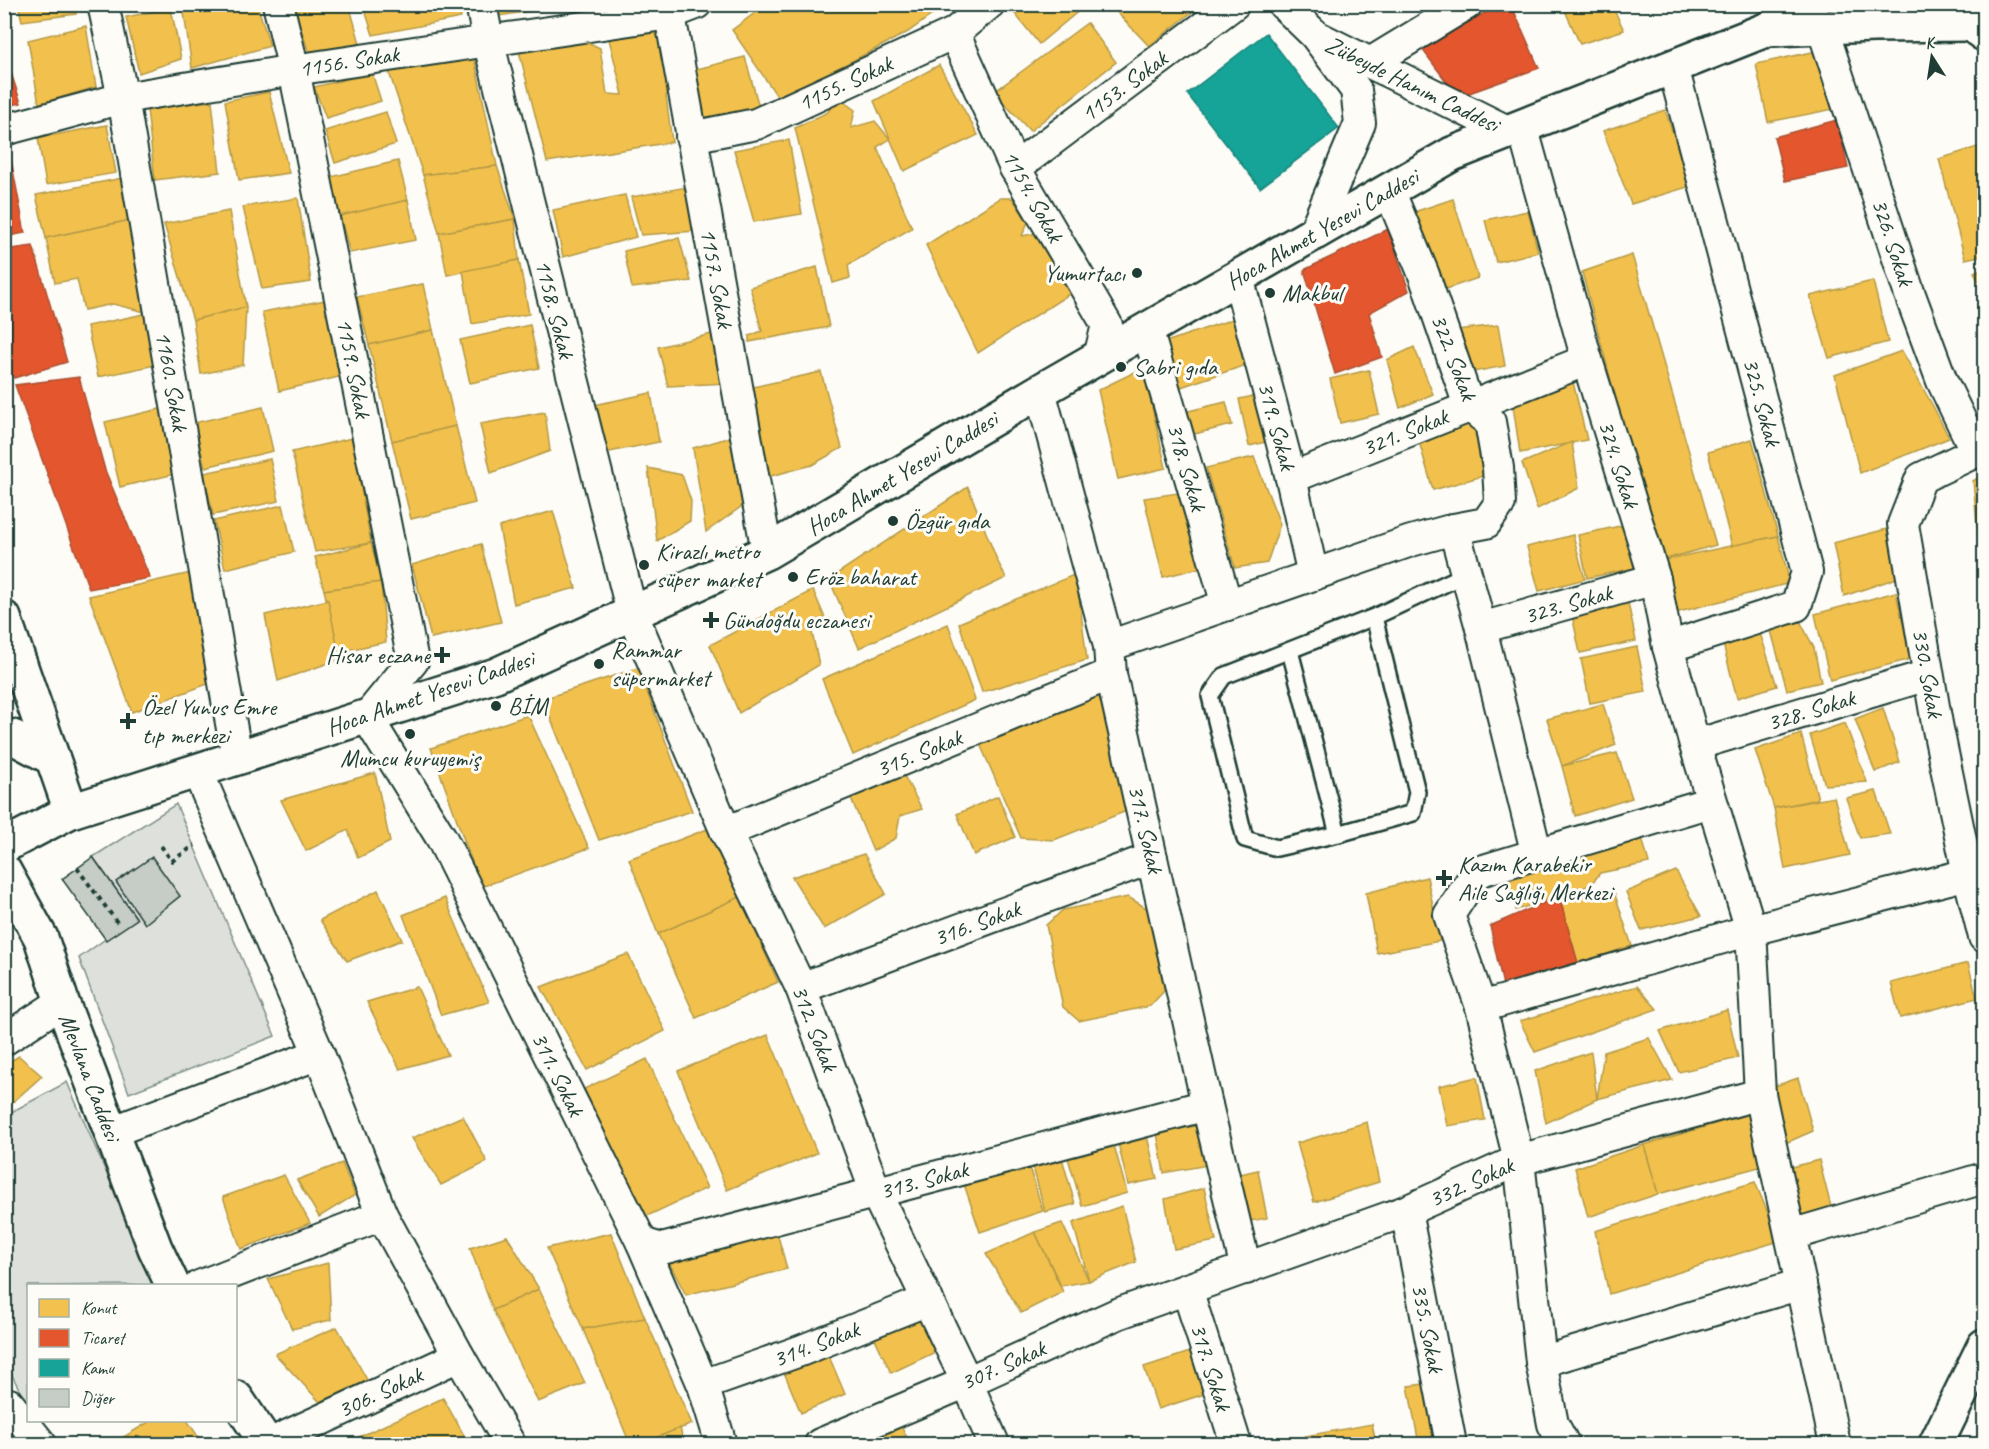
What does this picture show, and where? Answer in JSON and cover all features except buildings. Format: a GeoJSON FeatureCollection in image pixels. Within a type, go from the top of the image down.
{"type":"FeatureCollection","features":[{"type":"Feature","properties":{"kind":"main road","name":"Hoca Ahmet Yesevi Caddesi"},"geometry":{"type":"LineString","coordinates":[[4,846],[71,811],[496,675],[767,552],[1040,391],[1452,154],[1812,11],[1969,21]]}},
{"type":"Feature","properties":{"kind":"main road"},"geometry":{"type":"LineString","coordinates":[[4,618],[71,811]]}},
{"type":"Feature","properties":{"kind":"main road"},"geometry":{"type":"LineString","coordinates":[[4,735],[13,737],[52,758]]}},
{"type":"Feature","properties":{"kind":"main road","name":"Mevlana Caddesi"},"geometry":{"type":"LineString","coordinates":[[4,871],[41,938],[62,1002],[111,1132],[155,1248],[172,1284]]}},
{"type":"Feature","properties":{"kind":"main road"},"geometry":{"type":"LineString","coordinates":[[1936,1444],[1984,1346]]}},
{"type":"Feature","properties":{"kind":"main road"},"geometry":{"type":"LineString","coordinates":[[237,1399],[268,1444]]}},
{"type":"Feature","properties":{"kind":"street","name":"1160. Sokak"},"geometry":{"type":"LineString","coordinates":[[103,4],[123,98],[237,758]]}},
{"type":"Feature","properties":{"kind":"street","name":"1159. Sokak"},"geometry":{"type":"LineString","coordinates":[[278,4],[294,70],[413,661],[367,717]]}},
{"type":"Feature","properties":{"kind":"street","name":"1158. Sokak"},"geometry":{"type":"LineString","coordinates":[[481,4],[488,40],[632,613]]}},
{"type":"Feature","properties":{"kind":"street","name":"1155. Sokak"},"geometry":{"type":"LineString","coordinates":[[691,137],[756,124],[954,33],[989,4]]}},
{"type":"Feature","properties":{"kind":"street","name":"1153. Sokak"},"geometry":{"type":"LineString","coordinates":[[1015,168],[1234,4]]}},
{"type":"Feature","properties":{"kind":"street","name":"Zübeyde Hanım Caddesi"},"geometry":{"type":"LineString","coordinates":[[1283,4],[1315,36],[1356,90],[1360,123],[1313,234]]}},
{"type":"Feature","properties":{"kind":"street"},"geometry":{"type":"LineString","coordinates":[[1370,63],[1467,4]]}},
{"type":"Feature","properties":{"kind":"street","name":"1156. Sokak"},"geometry":{"type":"LineString","coordinates":[[4,130],[123,98],[678,8]]}},
{"type":"Feature","properties":{"kind":"street","name":"1157. Sokak"},"geometry":{"type":"LineString","coordinates":[[678,8],[691,137],[767,552]]}},
{"type":"Feature","properties":{"kind":"street","name":"326. Sokak"},"geometry":{"type":"LineString","coordinates":[[1812,11],[1942,381],[1980,450]]}},
{"type":"Feature","properties":{"kind":"street","name":"1154. Sokak"},"geometry":{"type":"LineString","coordinates":[[954,33],[1015,168],[1107,325],[1099,357]]}},
{"type":"Feature","properties":{"kind":"street","name":"Zübeyde Hanım Caddesi"},"geometry":{"type":"LineString","coordinates":[[1315,36],[1516,129]]}},
{"type":"Feature","properties":{"kind":"street","name":"325. Sokak"},"geometry":{"type":"LineString","coordinates":[[1668,647],[1796,606],[1807,572],[1673,67]]}},
{"type":"Feature","properties":{"kind":"street","name":"324. Sokak"},"geometry":{"type":"LineString","coordinates":[[1516,129],[1655,579],[1668,647],[1711,802],[1751,930],[1761,1094],[1835,1444]]}},
{"type":"Feature","properties":{"kind":"street","name":"322. Sokak"},"geometry":{"type":"LineString","coordinates":[[1110,660],[1227,605],[1411,540],[1485,523],[1500,503],[1498,468],[1490,422],[1469,406],[1424,275],[1389,190]]}},
{"type":"Feature","properties":{"kind":"street","name":"319. Sokak"},"geometry":{"type":"LineString","coordinates":[[1238,277],[1291,478],[1313,575]]}},
{"type":"Feature","properties":{"kind":"street","name":"318. Sokak"},"geometry":{"type":"LineString","coordinates":[[1147,329],[1227,605]]}},
{"type":"Feature","properties":{"kind":"street","name":"321. Sokak"},"geometry":{"type":"LineString","coordinates":[[1291,478],[1587,360]]}},
{"type":"Feature","properties":{"kind":"street","name":"317. Sokak"},"geometry":{"type":"LineString","coordinates":[[1040,391],[1110,660],[1207,1105],[1246,1269]]}},
{"type":"Feature","properties":{"kind":"street","name":"330. Sokak"},"geometry":{"type":"LineString","coordinates":[[1980,450],[1921,478],[1903,524],[1936,724],[1984,937]]}},
{"type":"Feature","properties":{"kind":"street"},"geometry":{"type":"LineString","coordinates":[[1454,529],[1537,855]]}},
{"type":"Feature","properties":{"kind":"street","name":"323. Sokak"},"geometry":{"type":"LineString","coordinates":[[1481,628],[1655,579]]}},
{"type":"Feature","properties":{"kind":"street","name":"312. Sokak"},"geometry":{"type":"LineString","coordinates":[[632,613],[726,831],[801,988],[876,1193],[967,1382],[994,1444]]}},
{"type":"Feature","properties":{"kind":"street","name":"315. Sokak"},"geometry":{"type":"LineString","coordinates":[[726,831],[1110,660]]}},
{"type":"Feature","properties":{"kind":"street","name":"328. Sokak"},"geometry":{"type":"LineString","coordinates":[[1695,745],[1928,675]]}},
{"type":"Feature","properties":{"kind":"street","name":"311. Sokak"},"geometry":{"type":"LineString","coordinates":[[367,717],[442,839],[642,1243],[703,1385],[721,1444]]}},
{"type":"Feature","properties":{"kind":"street"},"geometry":{"type":"LineString","coordinates":[[197,770],[319,1054],[382,1215],[510,1444]]}},
{"type":"Feature","properties":{"kind":"street"},"geometry":{"type":"LineString","coordinates":[[1564,1444],[1553,1424],[1541,1362],[1519,1160],[1481,1007],[1449,915],[1477,872],[1711,802]]}},
{"type":"Feature","properties":{"kind":"street","name":"316. Sokak"},"geometry":{"type":"LineString","coordinates":[[801,988],[1152,858]]}},
{"type":"Feature","properties":{"kind":"street"},"geometry":{"type":"LineString","coordinates":[[1481,1007],[1751,930],[1968,874]]}},
{"type":"Feature","properties":{"kind":"street"},"geometry":{"type":"LineString","coordinates":[[4,1040],[62,1002]]}},
{"type":"Feature","properties":{"kind":"street"},"geometry":{"type":"LineString","coordinates":[[111,1132],[319,1054]]}},
{"type":"Feature","properties":{"kind":"street","name":"332. Sokak"},"geometry":{"type":"LineString","coordinates":[[1187,1289],[1406,1211],[1519,1160],[1761,1094]]}},
{"type":"Feature","properties":{"kind":"street","name":"313. Sokak"},"geometry":{"type":"LineString","coordinates":[[642,1243],[662,1249],[1207,1105]]}},
{"type":"Feature","properties":{"kind":"street"},"geometry":{"type":"LineString","coordinates":[[1791,1235],[1984,1178]]}},
{"type":"Feature","properties":{"kind":"street","name":"335. Sokak"},"geometry":{"type":"LineString","coordinates":[[1406,1211],[1451,1444]]}},
{"type":"Feature","properties":{"kind":"street"},"geometry":{"type":"LineString","coordinates":[[204,1284],[382,1215]]}},
{"type":"Feature","properties":{"kind":"street"},"geometry":{"type":"LineString","coordinates":[[1541,1362],[1801,1284]]}},
{"type":"Feature","properties":{"kind":"street","name":"317. Sokak"},"geometry":{"type":"LineString","coordinates":[[1187,1289],[1236,1444]]}},
{"type":"Feature","properties":{"kind":"street","name":"307. Sokak"},"geometry":{"type":"LineString","coordinates":[[820,1444],[967,1382],[1117,1314],[1187,1289]]}},
{"type":"Feature","properties":{"kind":"street","name":"314. Sokak"},"geometry":{"type":"LineString","coordinates":[[703,1385],[800,1351],[928,1300]]}},
{"type":"Feature","properties":{"kind":"street","name":"306. Sokak"},"geometry":{"type":"LineString","coordinates":[[268,1444],[459,1356]]}},
{"type":"Feature","properties":{"kind":"street"},"geometry":{"type":"LineString","coordinates":[[4,1405],[9,1404],[41,1444]]}},
{"type":"Feature","properties":{"kind":"lane"},"geometry":{"type":"LineString","coordinates":[[1374,617],[1418,792],[1413,813],[1277,848],[1245,838],[1210,696],[1224,676],[1374,617],[1466,574]]}},
{"type":"Feature","properties":{"kind":"lane"},"geometry":{"type":"LineString","coordinates":[[1290,651],[1338,834]]}},
{"type":"Feature","properties":{"kind":"path"},"geometry":{"type":"LineString","coordinates":[[78,868],[119,925]]}},
{"type":"Feature","properties":{"kind":"shaded area"},"geometry":{"type":"Polygon","coordinates":[[[176,804],[275,1036],[129,1093],[79,958],[136,917],[93,857],[176,804]]]}},
{"type":"Feature","properties":{"kind":"shaded area"},"geometry":{"type":"Polygon","coordinates":[[[67,1082],[155,1284],[27,1284],[27,1405],[5,1361],[4,1116],[67,1082]]]}},
{"type":"Feature","properties":{"kind":"waterway"},"geometry":{"type":"LineString","coordinates":[[1980,1444],[1984,1436]]}},
{"type":"Feature","properties":{"kind":"place","name":"Yumurtacı"},"geometry":{"type":"Point","coordinates":[1137,273]}},
{"type":"Feature","properties":{"kind":"place","name":"Makbul"},"geometry":{"type":"Point","coordinates":[1270,293]}},
{"type":"Feature","properties":{"kind":"place","name":"Sabri gıda"},"geometry":{"type":"Point","coordinates":[1121,367]}},
{"type":"Feature","properties":{"kind":"place","name":"Özgür gıda"},"geometry":{"type":"Point","coordinates":[893,521]}},
{"type":"Feature","properties":{"kind":"place","name":"Kirazlı metro süper market"},"geometry":{"type":"Point","coordinates":[644,565]}},
{"type":"Feature","properties":{"kind":"place","name":"Eröz baharat"},"geometry":{"type":"Point","coordinates":[793,577]}},
{"type":"Feature","properties":{"kind":"place","name":"Gündoğdu eczanesi"},"geometry":{"type":"Point","coordinates":[711,620]}},
{"type":"Feature","properties":{"kind":"place","name":"Hisar eczane"},"geometry":{"type":"Point","coordinates":[442,655]}},
{"type":"Feature","properties":{"kind":"place","name":"Rammar süpermarket"},"geometry":{"type":"Point","coordinates":[599,664]}},
{"type":"Feature","properties":{"kind":"place","name":"BİM"},"geometry":{"type":"Point","coordinates":[496,706]}},
{"type":"Feature","properties":{"kind":"place","name":"Özel Yunus Emre tıp merkezi"},"geometry":{"type":"Point","coordinates":[128,721]}},
{"type":"Feature","properties":{"kind":"place","name":"Mumcu kuruyemiş"},"geometry":{"type":"Point","coordinates":[410,734]}},
{"type":"Feature","properties":{"kind":"place","name":"Kazım Karabekir Aile Sağlığı Merkezi"},"geometry":{"type":"Point","coordinates":[1444,878]}}]}
